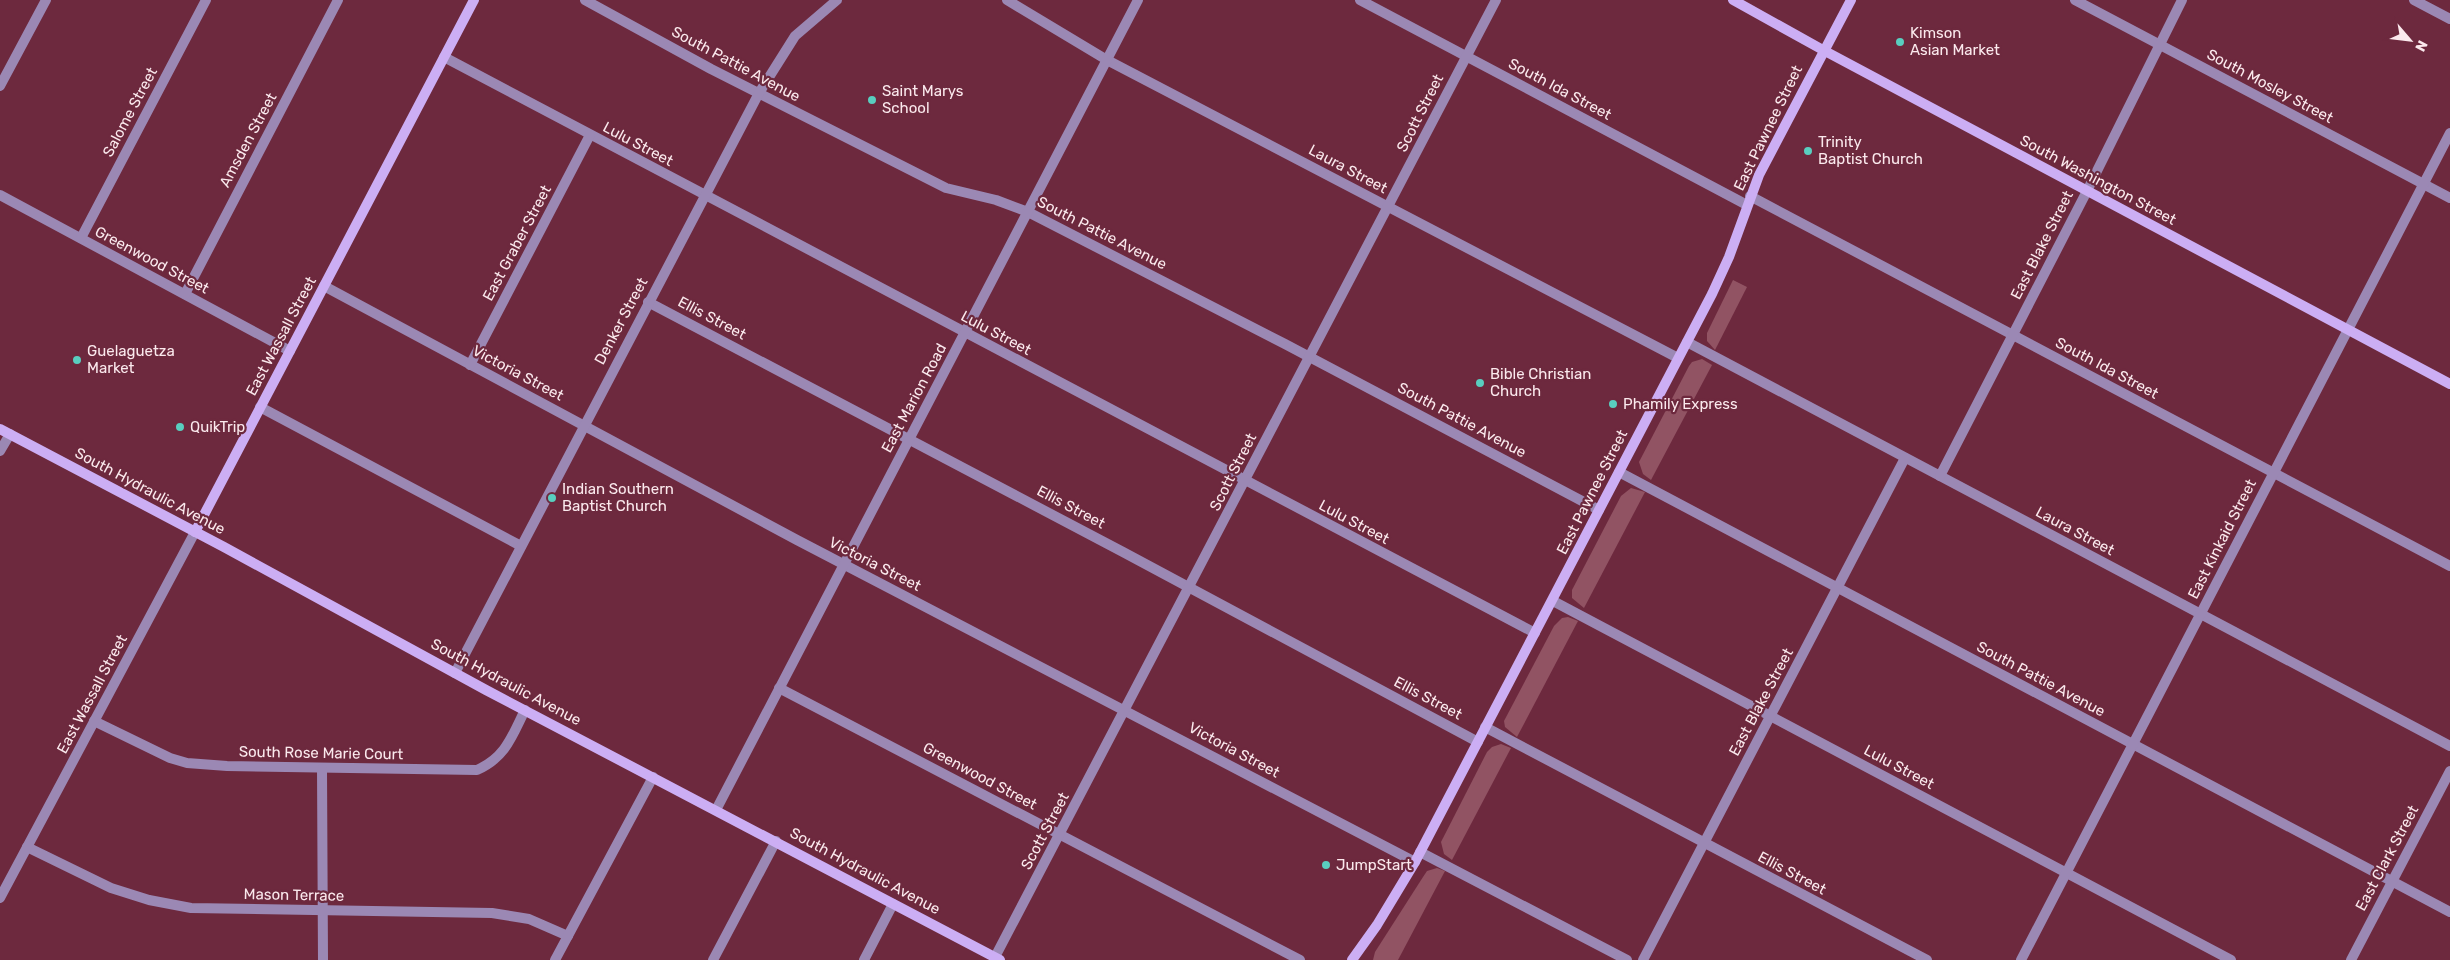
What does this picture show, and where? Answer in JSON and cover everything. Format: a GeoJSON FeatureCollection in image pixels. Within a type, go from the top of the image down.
{"type":"FeatureCollection","features":[{"type":"Feature","properties":{"kind":"street"},"geometry":{"type":"LineString","coordinates":[[0,86],[46,0]]}},
{"type":"Feature","properties":{"kind":"street","name":"Salome Street"},"geometry":{"type":"LineString","coordinates":[[81,238],[206,0]]}},
{"type":"Feature","properties":{"kind":"street","name":"Amsden Street"},"geometry":{"type":"LineString","coordinates":[[184,294],[338,0]]}},
{"type":"Feature","properties":{"kind":"street","name":"East Wassall Street"},"geometry":{"type":"LineString","coordinates":[[0,898],[195,532],[474,0]]}},
{"type":"Feature","properties":{"kind":"street","name":"South Pattie Avenue"},"geometry":{"type":"LineString","coordinates":[[585,0],[759,93],[946,188],[996,200],[1028,212],[1310,356],[1599,510]]}},
{"type":"Feature","properties":{"kind":"street","name":"Denker Street"},"geometry":{"type":"LineString","coordinates":[[455,673],[759,93],[795,36],[837,0]]}},
{"type":"Feature","properties":{"kind":"street","name":"Laura Street"},"geometry":{"type":"LineString","coordinates":[[1007,0],[1107,60],[1678,358]]}},
{"type":"Feature","properties":{"kind":"street","name":"East Marion Road"},"geometry":{"type":"LineString","coordinates":[[716,810],[1138,0]]}},
{"type":"Feature","properties":{"kind":"street","name":"South Ida Street"},"geometry":{"type":"LineString","coordinates":[[1360,0],[2012,335],[2450,566]]}},
{"type":"Feature","properties":{"kind":"street","name":"Scott Street"},"geometry":{"type":"LineString","coordinates":[[997,959],[1060,834],[1496,0]]}},
{"type":"Feature","properties":{"kind":"street","name":"South Washington Street"},"geometry":{"type":"LineString","coordinates":[[1733,0],[1823,50],[2450,384]]}},
{"type":"Feature","properties":{"kind":"street","name":"East Pawnee Street"},"geometry":{"type":"LineString","coordinates":[[1352,960],[1377,925],[1418,857],[1553,601],[1726,264],[1748,201],[1823,50],[1851,0]]}},
{"type":"Feature","properties":{"kind":"street","name":"South Mosley Street"},"geometry":{"type":"LineString","coordinates":[[2076,0],[2450,198]]}},
{"type":"Feature","properties":{"kind":"street","name":"East Blake Street"},"geometry":{"type":"LineString","coordinates":[[1940,476],[2087,191],[2182,0]]}},
{"type":"Feature","properties":{"kind":"street"},"geometry":{"type":"LineString","coordinates":[[2414,0],[2450,20]]}},
{"type":"Feature","properties":{"kind":"street","name":"Lulu Street"},"geometry":{"type":"LineString","coordinates":[[444,57],[1245,482],[1535,633]]}},
{"type":"Feature","properties":{"kind":"street","name":"East Kinkaid Street"},"geometry":{"type":"LineString","coordinates":[[2021,960],[2450,133]]}},
{"type":"Feature","properties":{"kind":"street","name":"East Graber Street"},"geometry":{"type":"LineString","coordinates":[[470,365],[590,135]]}},
{"type":"Feature","properties":{"kind":"street","name":"Greenwood Street"},"geometry":{"type":"LineString","coordinates":[[0,195],[290,350]]}},
{"type":"Feature","properties":{"kind":"street","name":"Victoria Street"},"geometry":{"type":"LineString","coordinates":[[324,286],[844,564],[1125,710],[1627,960]]}},
{"type":"Feature","properties":{"kind":"street","name":"Ellis Street"},"geometry":{"type":"LineString","coordinates":[[648,302],[1478,742]]}},
{"type":"Feature","properties":{"kind":"street","name":"Laura Street"},"geometry":{"type":"LineString","coordinates":[[1687,342],[2199,615],[2450,746]]}},
{"type":"Feature","properties":{"kind":"street"},"geometry":{"type":"LineString","coordinates":[[260,408],[521,546]]}},
{"type":"Feature","properties":{"kind":"street","name":"South Hydraulic Avenue"},"geometry":{"type":"LineString","coordinates":[[0,429],[455,673],[997,959]]}},
{"type":"Feature","properties":{"kind":"street"},"geometry":{"type":"LineString","coordinates":[[0,451],[10,434]]}},
{"type":"Feature","properties":{"kind":"street","name":"East Blake Street"},"geometry":{"type":"LineString","coordinates":[[1643,960],[1905,458]]}},
{"type":"Feature","properties":{"kind":"street","name":"South Pattie Avenue"},"geometry":{"type":"LineString","coordinates":[[1619,472],[2450,912]]}},
{"type":"Feature","properties":{"kind":"street","name":"Lulu Street"},"geometry":{"type":"LineString","coordinates":[[1553,601],[2231,960]]}},
{"type":"Feature","properties":{"kind":"street","name":"Greenwood Street"},"geometry":{"type":"LineString","coordinates":[[779,688],[1300,960]]}},
{"type":"Feature","properties":{"kind":"street","name":"South Rose Marie Court"},"geometry":{"type":"LineString","coordinates":[[94,721],[156,752],[187,763],[227,766],[478,770],[489,765],[504,751],[525,710]]}},
{"type":"Feature","properties":{"kind":"street","name":"Ellis Street"},"geometry":{"type":"LineString","coordinates":[[1485,727],[1927,960]]}},
{"type":"Feature","properties":{"kind":"street"},"geometry":{"type":"LineString","coordinates":[[322,768],[323,960]]}},
{"type":"Feature","properties":{"kind":"street","name":"East Clark Street"},"geometry":{"type":"LineString","coordinates":[[2351,960],[2450,771]]}},
{"type":"Feature","properties":{"kind":"street"},"geometry":{"type":"LineString","coordinates":[[555,960],[653,777]]}},
{"type":"Feature","properties":{"kind":"street"},"geometry":{"type":"LineString","coordinates":[[713,960],[776,841]]}},
{"type":"Feature","properties":{"kind":"street","name":"Mason Terrace"},"geometry":{"type":"LineString","coordinates":[[27,847],[110,888],[149,900],[210,909],[512,914],[529,919],[568,936]]}},
{"type":"Feature","properties":{"kind":"street"},"geometry":{"type":"LineString","coordinates":[[864,960],[893,904]]}},
{"type":"Feature","properties":{"kind":"shaded area"},"geometry":{"type":"Polygon","coordinates":[[[1733,280],[1747,287],[1715,350],[1707,341],[1707,333],[1733,280]]]}},
{"type":"Feature","properties":{"kind":"shaded area"},"geometry":{"type":"Polygon","coordinates":[[[1702,359],[1712,365],[1651,480],[1643,474],[1639,462],[1689,366],[1692,362],[1702,359]]]}},
{"type":"Feature","properties":{"kind":"shaded area"},"geometry":{"type":"Polygon","coordinates":[[[1631,488],[1645,492],[1584,608],[1572,598],[1572,590],[1621,496],[1631,488]]]}},
{"type":"Feature","properties":{"kind":"shaded area"},"geometry":{"type":"Polygon","coordinates":[[[1568,617],[1578,621],[1517,737],[1505,727],[1504,721],[1554,626],[1562,618],[1568,617]]]}},
{"type":"Feature","properties":{"kind":"shaded area"},"geometry":{"type":"Polygon","coordinates":[[[1501,744],[1511,748],[1452,860],[1444,854],[1441,842],[1487,752],[1492,747],[1501,744]]]}},
{"type":"Feature","properties":{"kind":"shaded area"},"geometry":{"type":"Polygon","coordinates":[[[1437,868],[1445,871],[1398,960],[1373,960],[1375,952],[1427,871],[1437,868]]]}},
{"type":"Feature","properties":{"kind":"place","name":"Kimson Asian Market"},"geometry":{"type":"Point","coordinates":[1900,42]}},
{"type":"Feature","properties":{"kind":"place","name":"Saint Marys School"},"geometry":{"type":"Point","coordinates":[872,100]}},
{"type":"Feature","properties":{"kind":"place","name":"Trinity Baptist Church"},"geometry":{"type":"Point","coordinates":[1808,151]}},
{"type":"Feature","properties":{"kind":"place","name":"Guelaguetza Market"},"geometry":{"type":"Point","coordinates":[77,360]}},
{"type":"Feature","properties":{"kind":"place","name":"Bible Christian Church"},"geometry":{"type":"Point","coordinates":[1480,383]}},
{"type":"Feature","properties":{"kind":"place","name":"Phamily Express"},"geometry":{"type":"Point","coordinates":[1613,404]}},
{"type":"Feature","properties":{"kind":"place","name":"QuikTrip"},"geometry":{"type":"Point","coordinates":[180,427]}},
{"type":"Feature","properties":{"kind":"place","name":"Indian Southern Baptist Church"},"geometry":{"type":"Point","coordinates":[552,498]}},
{"type":"Feature","properties":{"kind":"place","name":"JumpStart"},"geometry":{"type":"Point","coordinates":[1326,865]}}]}
